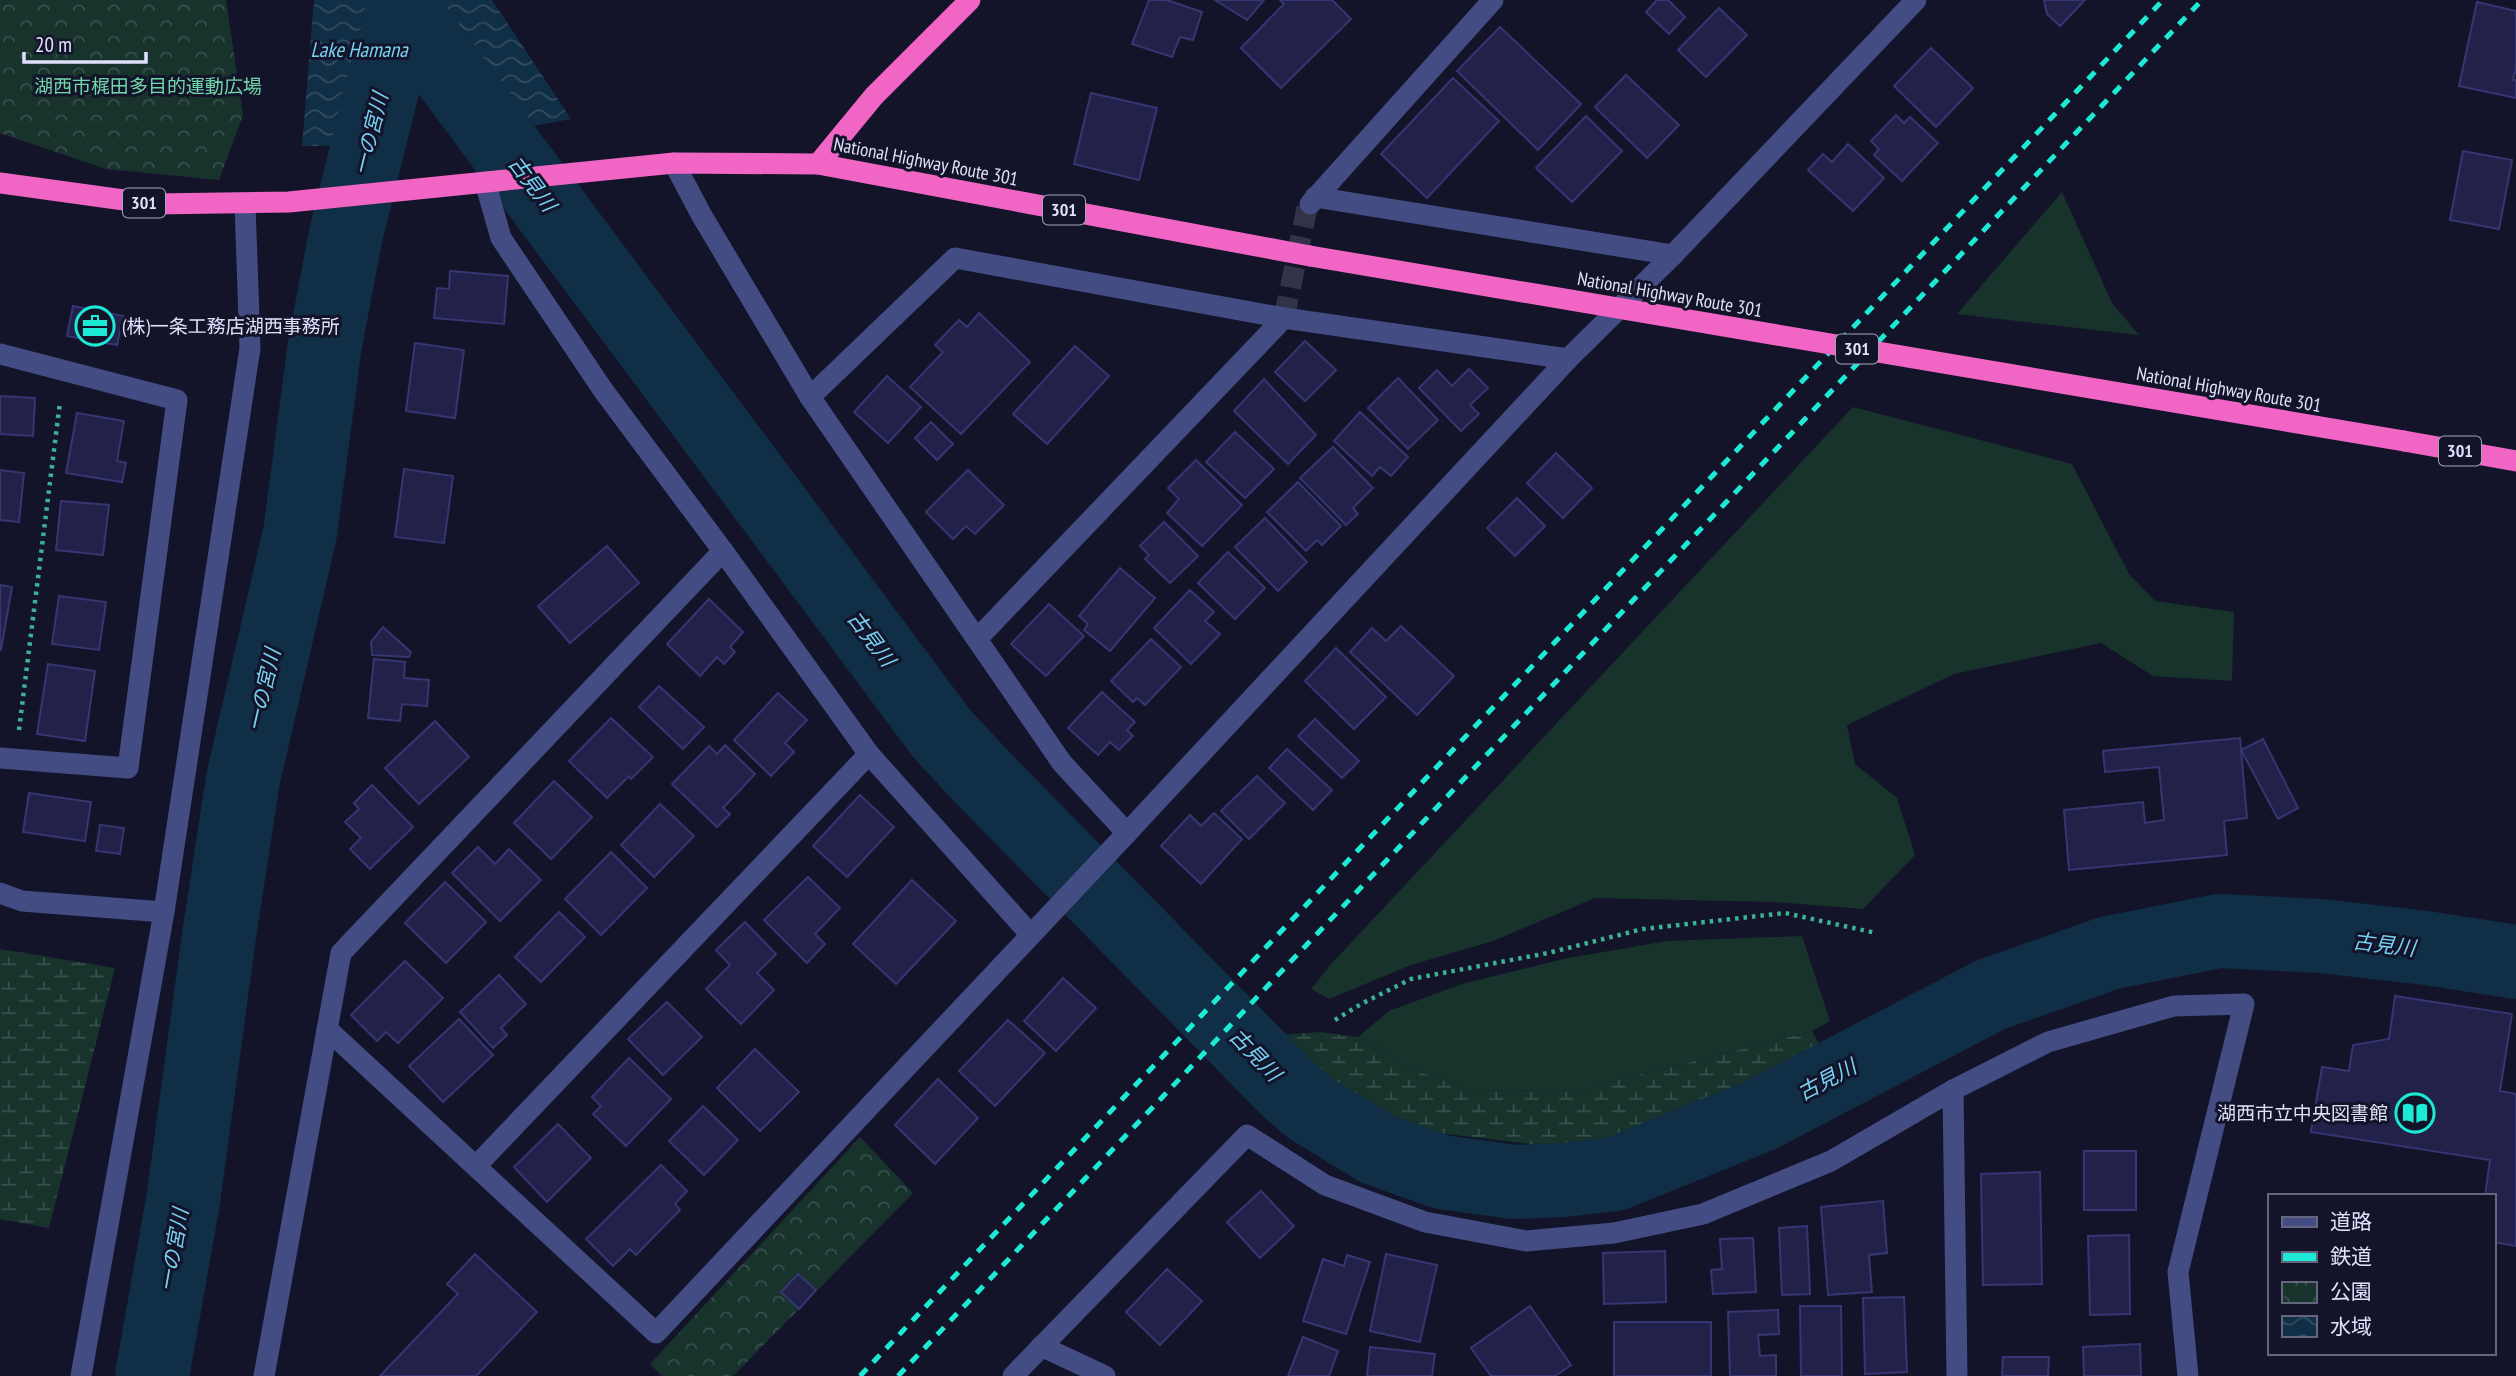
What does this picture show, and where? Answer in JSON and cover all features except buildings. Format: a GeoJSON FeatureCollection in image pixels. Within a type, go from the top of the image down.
{"type":"FeatureCollection","features":[{"type":"Feature","properties":{"kind":"highway","name":"National Highway Route 301"},"geometry":{"type":"LineString","coordinates":[[818,164],[874,96],[970,0]]}},
{"type":"Feature","properties":{"kind":"highway","name":"National Highway Route 301"},"geometry":{"type":"LineString","coordinates":[[0,183],[153,204],[245,204],[289,202],[674,163],[818,164],[1310,256],[2516,461]]}},
{"type":"Feature","properties":{"kind":"street"},"geometry":{"type":"LineString","coordinates":[[1493,0],[1311,202],[1673,255]]}},
{"type":"Feature","properties":{"kind":"street"},"geometry":{"type":"LineString","coordinates":[[327,1029],[656,1333],[1121,840],[1568,359],[1673,255],[1916,0]]}},
{"type":"Feature","properties":{"kind":"street"},"geometry":{"type":"LineString","coordinates":[[674,163],[702,216],[810,397],[1062,763],[1121,840]]}},
{"type":"Feature","properties":{"kind":"street"},"geometry":{"type":"LineString","coordinates":[[494,181],[501,238],[603,390],[869,754],[1031,935]]}},
{"type":"Feature","properties":{"kind":"street"},"geometry":{"type":"LineString","coordinates":[[81,1376],[164,912],[250,348],[245,204]]}},
{"type":"Feature","properties":{"kind":"street"},"geometry":{"type":"LineString","coordinates":[[810,397],[955,258],[1284,318],[1568,359]]}},
{"type":"Feature","properties":{"kind":"street"},"geometry":{"type":"LineString","coordinates":[[978,638],[1284,318]]}},
{"type":"Feature","properties":{"kind":"street"},"geometry":{"type":"LineString","coordinates":[[0,354],[177,400],[128,768],[8,758]]}},
{"type":"Feature","properties":{"kind":"street"},"geometry":{"type":"LineString","coordinates":[[264,1376],[341,953],[723,551]]}},
{"type":"Feature","properties":{"kind":"street"},"geometry":{"type":"LineString","coordinates":[[477,1165],[869,754]]}},
{"type":"Feature","properties":{"kind":"street"},"geometry":{"type":"LineString","coordinates":[[0,893],[22,901],[164,912]]}},
{"type":"Feature","properties":{"kind":"street"},"geometry":{"type":"LineString","coordinates":[[1013,1376],[1247,1135],[1325,1185],[1425,1222],[1526,1241],[1614,1233],[1703,1214],[1831,1161],[1953,1090],[2048,1042],[2175,1006],[2244,1004],[2178,1272],[2188,1376]]}},
{"type":"Feature","properties":{"kind":"street"},"geometry":{"type":"LineString","coordinates":[[1953,1090],[1957,1376]]}},
{"type":"Feature","properties":{"kind":"street"},"geometry":{"type":"LineString","coordinates":[[1041,1346],[1105,1376]]}},
{"type":"Feature","properties":{"kind":"path"},"geometry":{"type":"LineString","coordinates":[[8,758],[64,370]]}},
{"type":"Feature","properties":{"kind":"path"},"geometry":{"type":"LineString","coordinates":[[1335,1020],[1411,979],[1548,953],[1643,929],[1785,913],[1876,933]]}},
{"type":"Feature","properties":{"kind":"green space","name":"湖西市梶田多目的運動広場"},"geometry":{"type":"Polygon","coordinates":[[[0,0],[226,0],[243,115],[219,180],[106,169],[0,133],[0,0]]]}},
{"type":"Feature","properties":{"kind":"green space"},"geometry":{"type":"Polygon","coordinates":[[[2062,192],[2112,303],[2139,335],[1957,314],[2062,192]]]}},
{"type":"Feature","properties":{"kind":"green space"},"geometry":{"type":"Polygon","coordinates":[[[1853,407],[2072,464],[2129,574],[2155,601],[2234,612],[2232,681],[2153,676],[2101,643],[1954,674],[1847,725],[1855,764],[1897,798],[1915,855],[1863,909],[1775,902],[1595,898],[1493,941],[1411,965],[1329,999],[1311,989],[1332,963],[1853,407]]]}},
{"type":"Feature","properties":{"kind":"green space"},"geometry":{"type":"Polygon","coordinates":[[[1802,936],[1830,1021],[1812,1031],[1580,1090],[1471,1091],[1418,1071],[1358,1037],[1389,1011],[1462,984],[1568,958],[1667,941],[1802,936]]]}},
{"type":"Feature","properties":{"kind":"green space"},"geometry":{"type":"Polygon","coordinates":[[[0,949],[115,968],[49,1228],[0,1219],[0,949]]]}},
{"type":"Feature","properties":{"kind":"green space"},"geometry":{"type":"Polygon","coordinates":[[[1812,1031],[1819,1044],[1699,1112],[1634,1144],[1530,1144],[1389,1127],[1318,1081],[1280,1035],[1320,1032],[1358,1037],[1418,1071],[1471,1091],[1580,1090],[1812,1031]]]}},
{"type":"Feature","properties":{"kind":"green space"},"geometry":{"type":"Polygon","coordinates":[[[860,1137],[913,1193],[733,1376],[662,1376],[650,1364],[860,1137]]]}},
{"type":"Feature","properties":{"kind":"water","name":"Lake Hamana"},"geometry":{"type":"Polygon","coordinates":[[[314,0],[492,0],[571,119],[499,132],[460,74],[438,54],[414,53],[402,76],[379,145],[302,146],[314,0]]]}},
{"type":"Feature","properties":{"kind":"waterway","name":"古見川"},"geometry":{"type":"LineString","coordinates":[[402,10],[942,734],[1287,1088],[1310,1108],[1377,1149],[1441,1172],[1514,1182],[1615,1174],[1761,1115],[1990,995],[2109,953],[2219,931],[2321,936],[2516,962]]}},
{"type":"Feature","properties":{"kind":"waterway","name":"一の宮川"},"geometry":{"type":"LineString","coordinates":[[152,1376],[183,1201],[243,779],[300,533],[325,344],[346,234],[393,46]]}},
{"type":"Feature","properties":{"kind":"tunnel"},"geometry":{"type":"LineString","coordinates":[[1284,318],[1307,208]]}},
{"type":"Feature","properties":{"kind":"railway"},"geometry":{"type":"LineString","coordinates":[[860,1376],[2163,0]]}},
{"type":"Feature","properties":{"kind":"railway"},"geometry":{"type":"LineString","coordinates":[[898,1376],[2202,0]]}},
{"type":"Feature","properties":{"kind":"place","name":"(株)一条工務店湖西事務所"},"geometry":{"type":"Point","coordinates":[95,326]}},
{"type":"Feature","properties":{"kind":"place","name":"湖西市立中央図書館"},"geometry":{"type":"Point","coordinates":[2415,1113]}}]}
